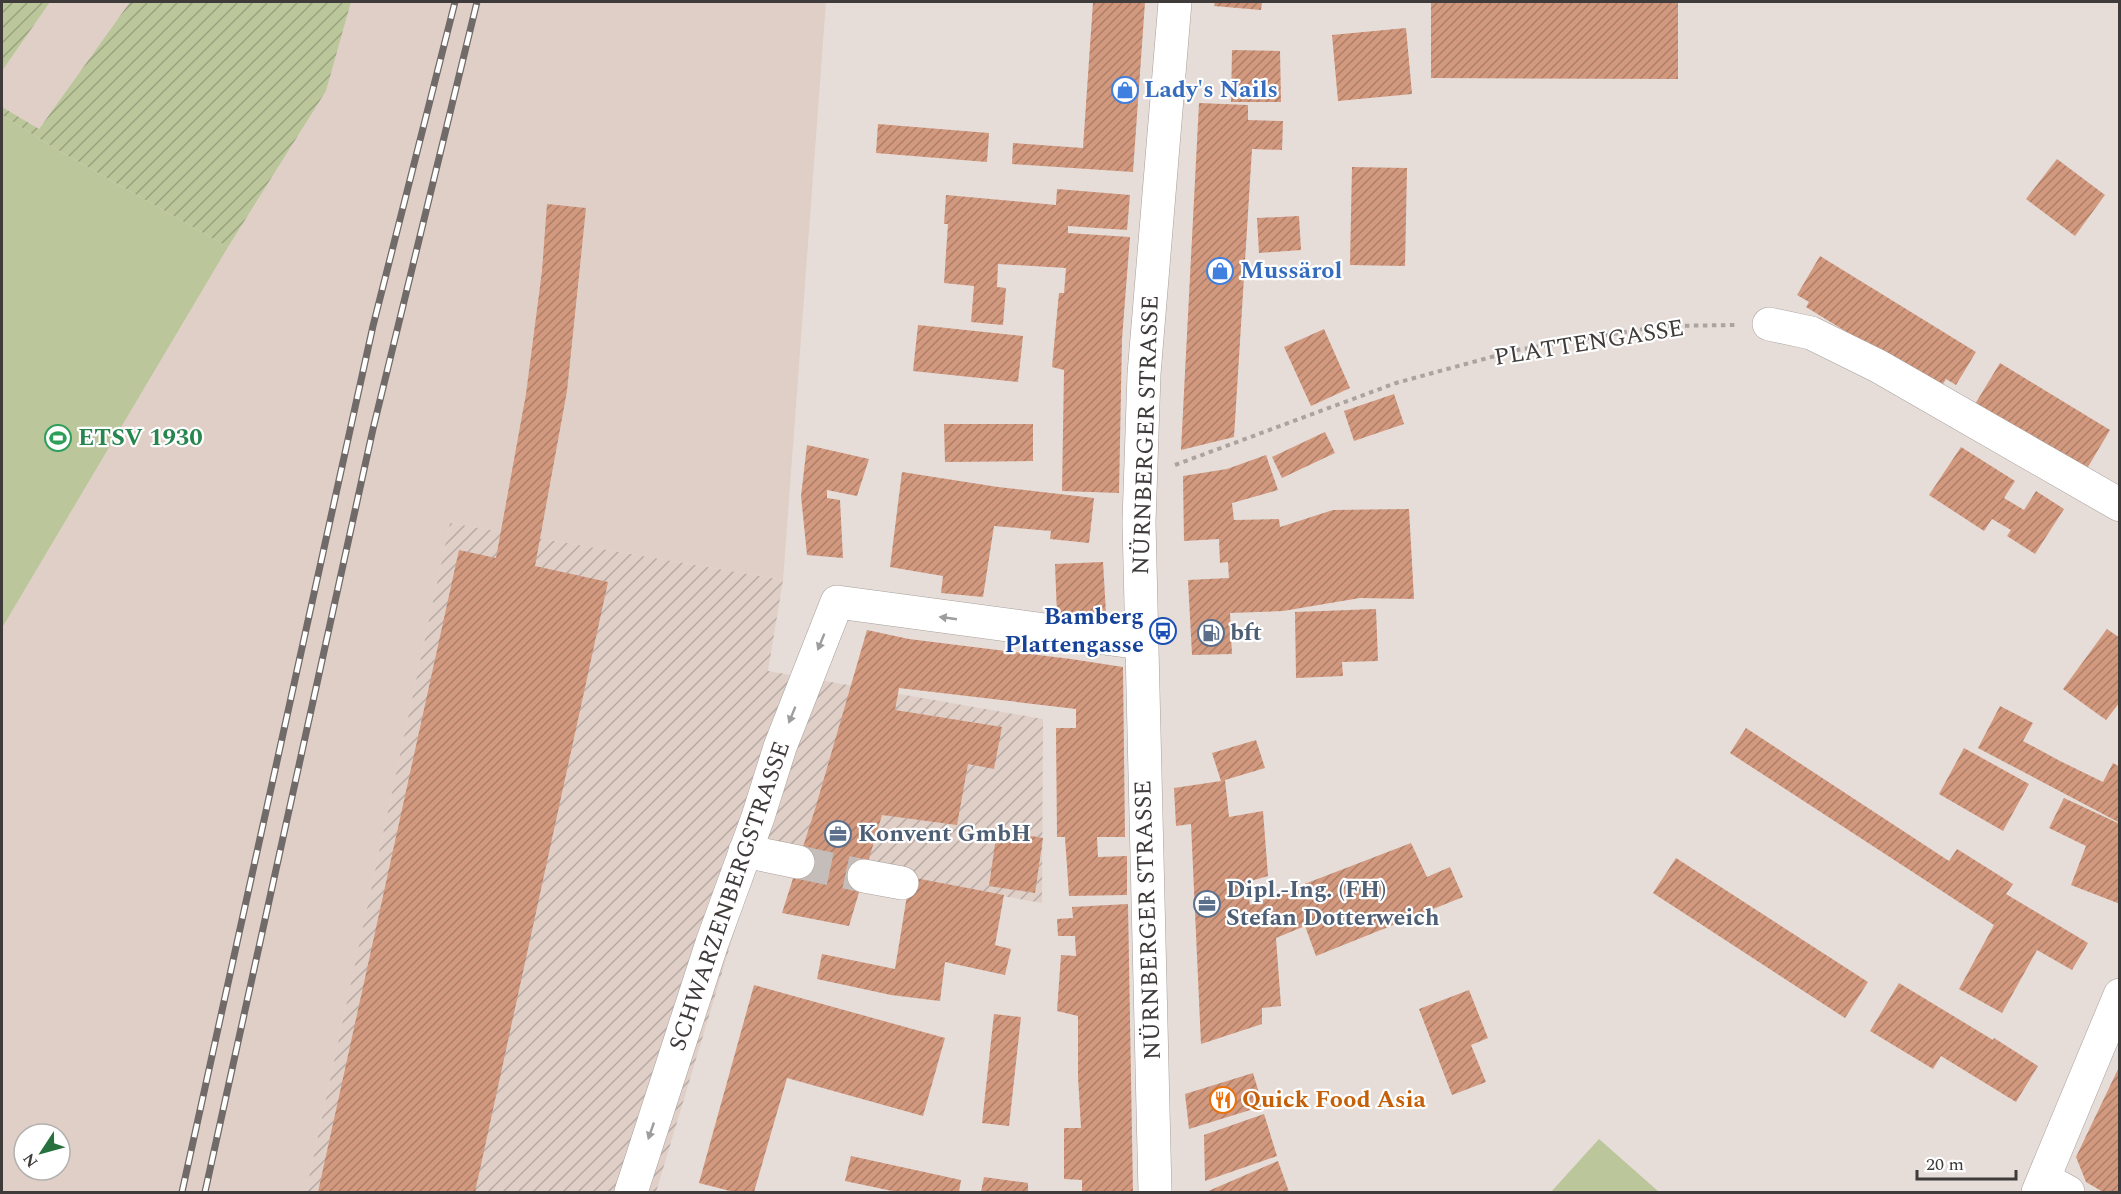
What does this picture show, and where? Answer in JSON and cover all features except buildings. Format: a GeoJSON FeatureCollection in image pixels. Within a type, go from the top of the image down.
{"type":"FeatureCollection","features":[{"type":"Feature","properties":{"kind":"street","name":"NÜRNBERGER STRASSE"},"geometry":{"type":"LineString","coordinates":[[1155,1192],[1139,522],[1144,374],[1174,2]]}},
{"type":"Feature","properties":{"kind":"street"},"geometry":{"type":"LineString","coordinates":[[1769,324],[1811,333],[1878,366],[2120,505]]}},
{"type":"Feature","properties":{"kind":"street","name":"SCHWARZENBERGSTRASSE"},"geometry":{"type":"LineString","coordinates":[[631,1192],[712,943],[758,817],[780,747],[837,602],[1141,643]]}},
{"type":"Feature","properties":{"kind":"street"},"geometry":{"type":"LineString","coordinates":[[745,851],[798,862]]}},
{"type":"Feature","properties":{"kind":"street"},"geometry":{"type":"LineString","coordinates":[[864,876],[902,884]]}},
{"type":"Feature","properties":{"kind":"street"},"geometry":{"type":"LineString","coordinates":[[2050,1188],[2120,995]]}},
{"type":"Feature","properties":{"kind":"path","name":"PLATTENGASSE"},"geometry":{"type":"LineString","coordinates":[[1140,478],[1396,384],[1517,350],[1662,326],[1769,324]]}},
{"type":"Feature","properties":{"kind":"shaded area"},"geometry":{"type":"Polygon","coordinates":[[[50,2],[130,2],[38,130],[2,107],[2,71],[50,2]]]}},
{"type":"Feature","properties":{"kind":"shaded area"},"geometry":{"type":"Polygon","coordinates":[[[351,2],[826,2],[783,580],[450,523],[306,1192],[2,1192],[2,628],[228,247],[326,91],[351,2]]]}},
{"type":"Feature","properties":{"kind":"shaded area"},"geometry":{"type":"Polygon","coordinates":[[[450,523],[783,580],[768,671],[1043,719],[1042,903],[758,853],[656,1192],[306,1192],[450,523]]]}},
{"type":"Feature","properties":{"kind":"green space"},"geometry":{"type":"Polygon","coordinates":[[[2,2],[50,2],[2,71],[2,2]]]}},
{"type":"Feature","properties":{"kind":"green space"},"geometry":{"type":"Polygon","coordinates":[[[130,2],[351,2],[326,91],[228,247],[56,149],[2,115],[2,107],[39,129],[130,2]]]}},
{"type":"Feature","properties":{"kind":"green space","name":"ETSV 1930"},"geometry":{"type":"Polygon","coordinates":[[[2,115],[56,149],[228,247],[2,628],[2,115]]]}},
{"type":"Feature","properties":{"kind":"green space"},"geometry":{"type":"Polygon","coordinates":[[[1599,1139],[1659,1192],[1551,1192],[1599,1139]]]}},
{"type":"Feature","properties":{"kind":"tunnel"},"geometry":{"type":"LineString","coordinates":[[798,862],[864,876]]}},
{"type":"Feature","properties":{"kind":"railway"},"geometry":{"type":"LineString","coordinates":[[182,1192],[373,326],[455,2]]}},
{"type":"Feature","properties":{"kind":"railway"},"geometry":{"type":"LineString","coordinates":[[205,1192],[373,429],[477,2]]}},
{"type":"Feature","properties":{"kind":"place","name":"Lady's Nails"},"geometry":{"type":"Point","coordinates":[1125,90]}},
{"type":"Feature","properties":{"kind":"place","name":"Mussärol"},"geometry":{"type":"Point","coordinates":[1220,271]}},
{"type":"Feature","properties":{"kind":"place","name":"ETSV 1930"},"geometry":{"type":"Point","coordinates":[58,438]}},
{"type":"Feature","properties":{"kind":"place","name":"Bamberg Plattengasse"},"geometry":{"type":"Point","coordinates":[1163,631]}},
{"type":"Feature","properties":{"kind":"place","name":"bft"},"geometry":{"type":"Point","coordinates":[1211,633]}},
{"type":"Feature","properties":{"kind":"place","name":"Konvent GmbH"},"geometry":{"type":"Point","coordinates":[838,834]}},
{"type":"Feature","properties":{"kind":"place","name":"Dipl.-Ing. (FH) Stefan Dotterweich"},"geometry":{"type":"Point","coordinates":[1207,904]}},
{"type":"Feature","properties":{"kind":"place","name":"Quick Food Asia"},"geometry":{"type":"Point","coordinates":[1223,1100]}}]}
